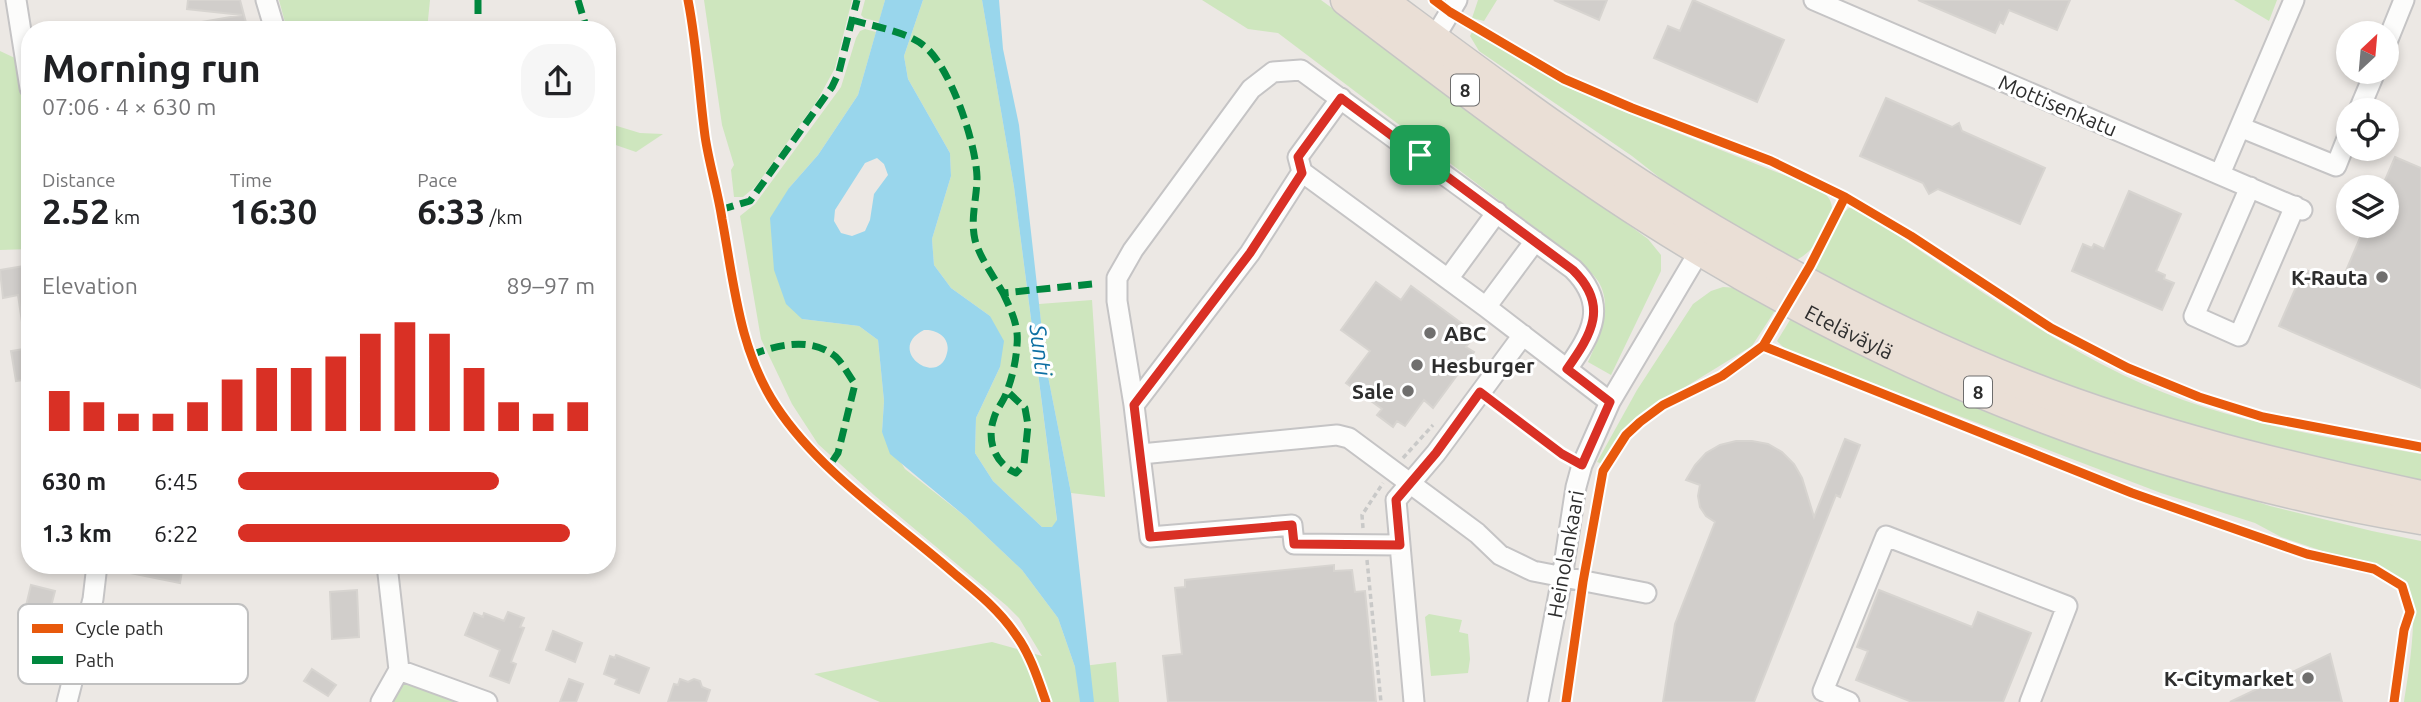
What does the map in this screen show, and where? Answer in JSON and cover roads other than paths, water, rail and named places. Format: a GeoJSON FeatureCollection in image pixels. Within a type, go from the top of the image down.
{"type":"FeatureCollection","features":[{"type":"Feature","properties":{"kind":"highway","name":"Eteläväylä"},"geometry":{"type":"LineString","coordinates":[[1346,0],[1428,49]]}},
{"type":"Feature","properties":{"kind":"highway","name":"Eteläväylä"},"geometry":{"type":"LineString","coordinates":[[1381,0],[1428,49],[1581,173],[1706,240],[1910,335],[2026,386],[2083,407],[2206,446],[2274,464],[2421,496]]}},
{"type":"Feature","properties":{"kind":"highway","name":"Eteläväylä"},"geometry":{"type":"LineString","coordinates":[[1706,240],[1848,334],[1963,386],[2063,425],[2140,451],[2262,485],[2421,519]]}},
{"type":"Feature","properties":{"kind":"street"},"geometry":{"type":"LineString","coordinates":[[16,0],[21,31]]}},
{"type":"Feature","properties":{"kind":"street"},"geometry":{"type":"LineString","coordinates":[[266,0],[272,21]]}},
{"type":"Feature","properties":{"kind":"street"},"geometry":{"type":"LineString","coordinates":[[1428,49],[1457,0]]}},
{"type":"Feature","properties":{"kind":"street","name":"Mottisenkatu"},"geometry":{"type":"LineString","coordinates":[[1814,0],[2220,174],[2250,187],[2298,208],[2239,336],[2194,316],[2250,187]]}},
{"type":"Feature","properties":{"kind":"street"},"geometry":{"type":"LineString","coordinates":[[2220,174],[2294,0]]}},
{"type":"Feature","properties":{"kind":"street"},"geometry":{"type":"LineString","coordinates":[[2396,21],[2404,0]]}},
{"type":"Feature","properties":{"kind":"street"},"geometry":{"type":"LineString","coordinates":[[1400,545],[1294,544],[1292,525],[1150,537],[1141,454],[1117,301],[1117,278],[1133,250],[1251,89],[1273,72],[1301,70],[1573,270],[1586,282],[1593,299],[1592,329],[1567,369]]}},
{"type":"Feature","properties":{"kind":"street"},"geometry":{"type":"LineString","coordinates":[[1341,98],[1298,157],[1302,173],[1486,307],[1610,402]]}},
{"type":"Feature","properties":{"kind":"street"},"geometry":{"type":"LineString","coordinates":[[2240,127],[2336,166],[2338,161]]}},
{"type":"Feature","properties":{"kind":"street"},"geometry":{"type":"LineString","coordinates":[[1134,405],[1250,253],[1302,173]]}},
{"type":"Feature","properties":{"kind":"street"},"geometry":{"type":"LineString","coordinates":[[1448,279],[1497,212]]}},
{"type":"Feature","properties":{"kind":"street","name":"Heinolankaari"},"geometry":{"type":"LineString","coordinates":[[1538,702],[1582,465],[1610,402],[1706,240]]}},
{"type":"Feature","properties":{"kind":"street"},"geometry":{"type":"LineString","coordinates":[[1486,307],[1535,241]]}},
{"type":"Feature","properties":{"kind":"street"},"geometry":{"type":"LineString","coordinates":[[1414,702],[1396,500],[1436,453],[1523,335]]}},
{"type":"Feature","properties":{"kind":"street"},"geometry":{"type":"LineString","coordinates":[[1141,454],[1337,435],[1349,438],[1477,533],[1500,555],[1533,571],[1646,593]]}},
{"type":"Feature","properties":{"kind":"street"},"geometry":{"type":"LineString","coordinates":[[1849,702],[1823,691],[1886,536],[2067,606],[2031,702]]}},
{"type":"Feature","properties":{"kind":"street"},"geometry":{"type":"LineString","coordinates":[[92,604],[96,574]]}},
{"type":"Feature","properties":{"kind":"street"},"geometry":{"type":"LineString","coordinates":[[381,702],[399,670],[388,574]]}},
{"type":"Feature","properties":{"kind":"street"},"geometry":{"type":"LineString","coordinates":[[399,670],[487,702]]}},
{"type":"Feature","properties":{"kind":"street"},"geometry":{"type":"LineString","coordinates":[[67,702],[72,684]]}},
{"type":"Feature","properties":{"kind":"water","name":"Sunti"},"geometry":{"type":"Polygon","coordinates":[[[885,0],[923,0],[904,56],[908,79],[950,153],[951,176],[932,239],[934,265],[951,288],[990,316],[1004,341],[1000,367],[976,418],[975,453],[993,481],[1042,527],[1052,527],[1057,520],[1014,187],[982,0],[999,0],[1003,49],[1019,125],[1046,366],[1071,493],[1094,702],[1080,702],[1075,667],[1058,618],[1022,570],[966,517],[890,454],[882,432],[884,401],[878,340],[859,326],[802,319],[786,304],[774,270],[770,218],[789,188],[818,155],[858,95],[885,0]],[[877,158],[865,163],[835,210],[834,221],[841,233],[852,236],[865,231],[870,220],[874,194],[888,175],[884,164],[877,158]],[[924,330],[913,338],[910,347],[912,356],[926,367],[934,367],[942,363],[947,353],[947,343],[938,333],[924,330]]]}},
{"type":"Feature","properties":{"kind":"place","name":"K-Rauta"},"geometry":{"type":"Point","coordinates":[2382,277]}},
{"type":"Feature","properties":{"kind":"place","name":"ABC"},"geometry":{"type":"Point","coordinates":[1430,333]}},
{"type":"Feature","properties":{"kind":"place","name":"Hesburger"},"geometry":{"type":"Point","coordinates":[1417,365]}},
{"type":"Feature","properties":{"kind":"place","name":"Sale"},"geometry":{"type":"Point","coordinates":[1408,391]}},
{"type":"Feature","properties":{"kind":"place","name":"K-Citymarket"},"geometry":{"type":"Point","coordinates":[2308,678]}}]}
